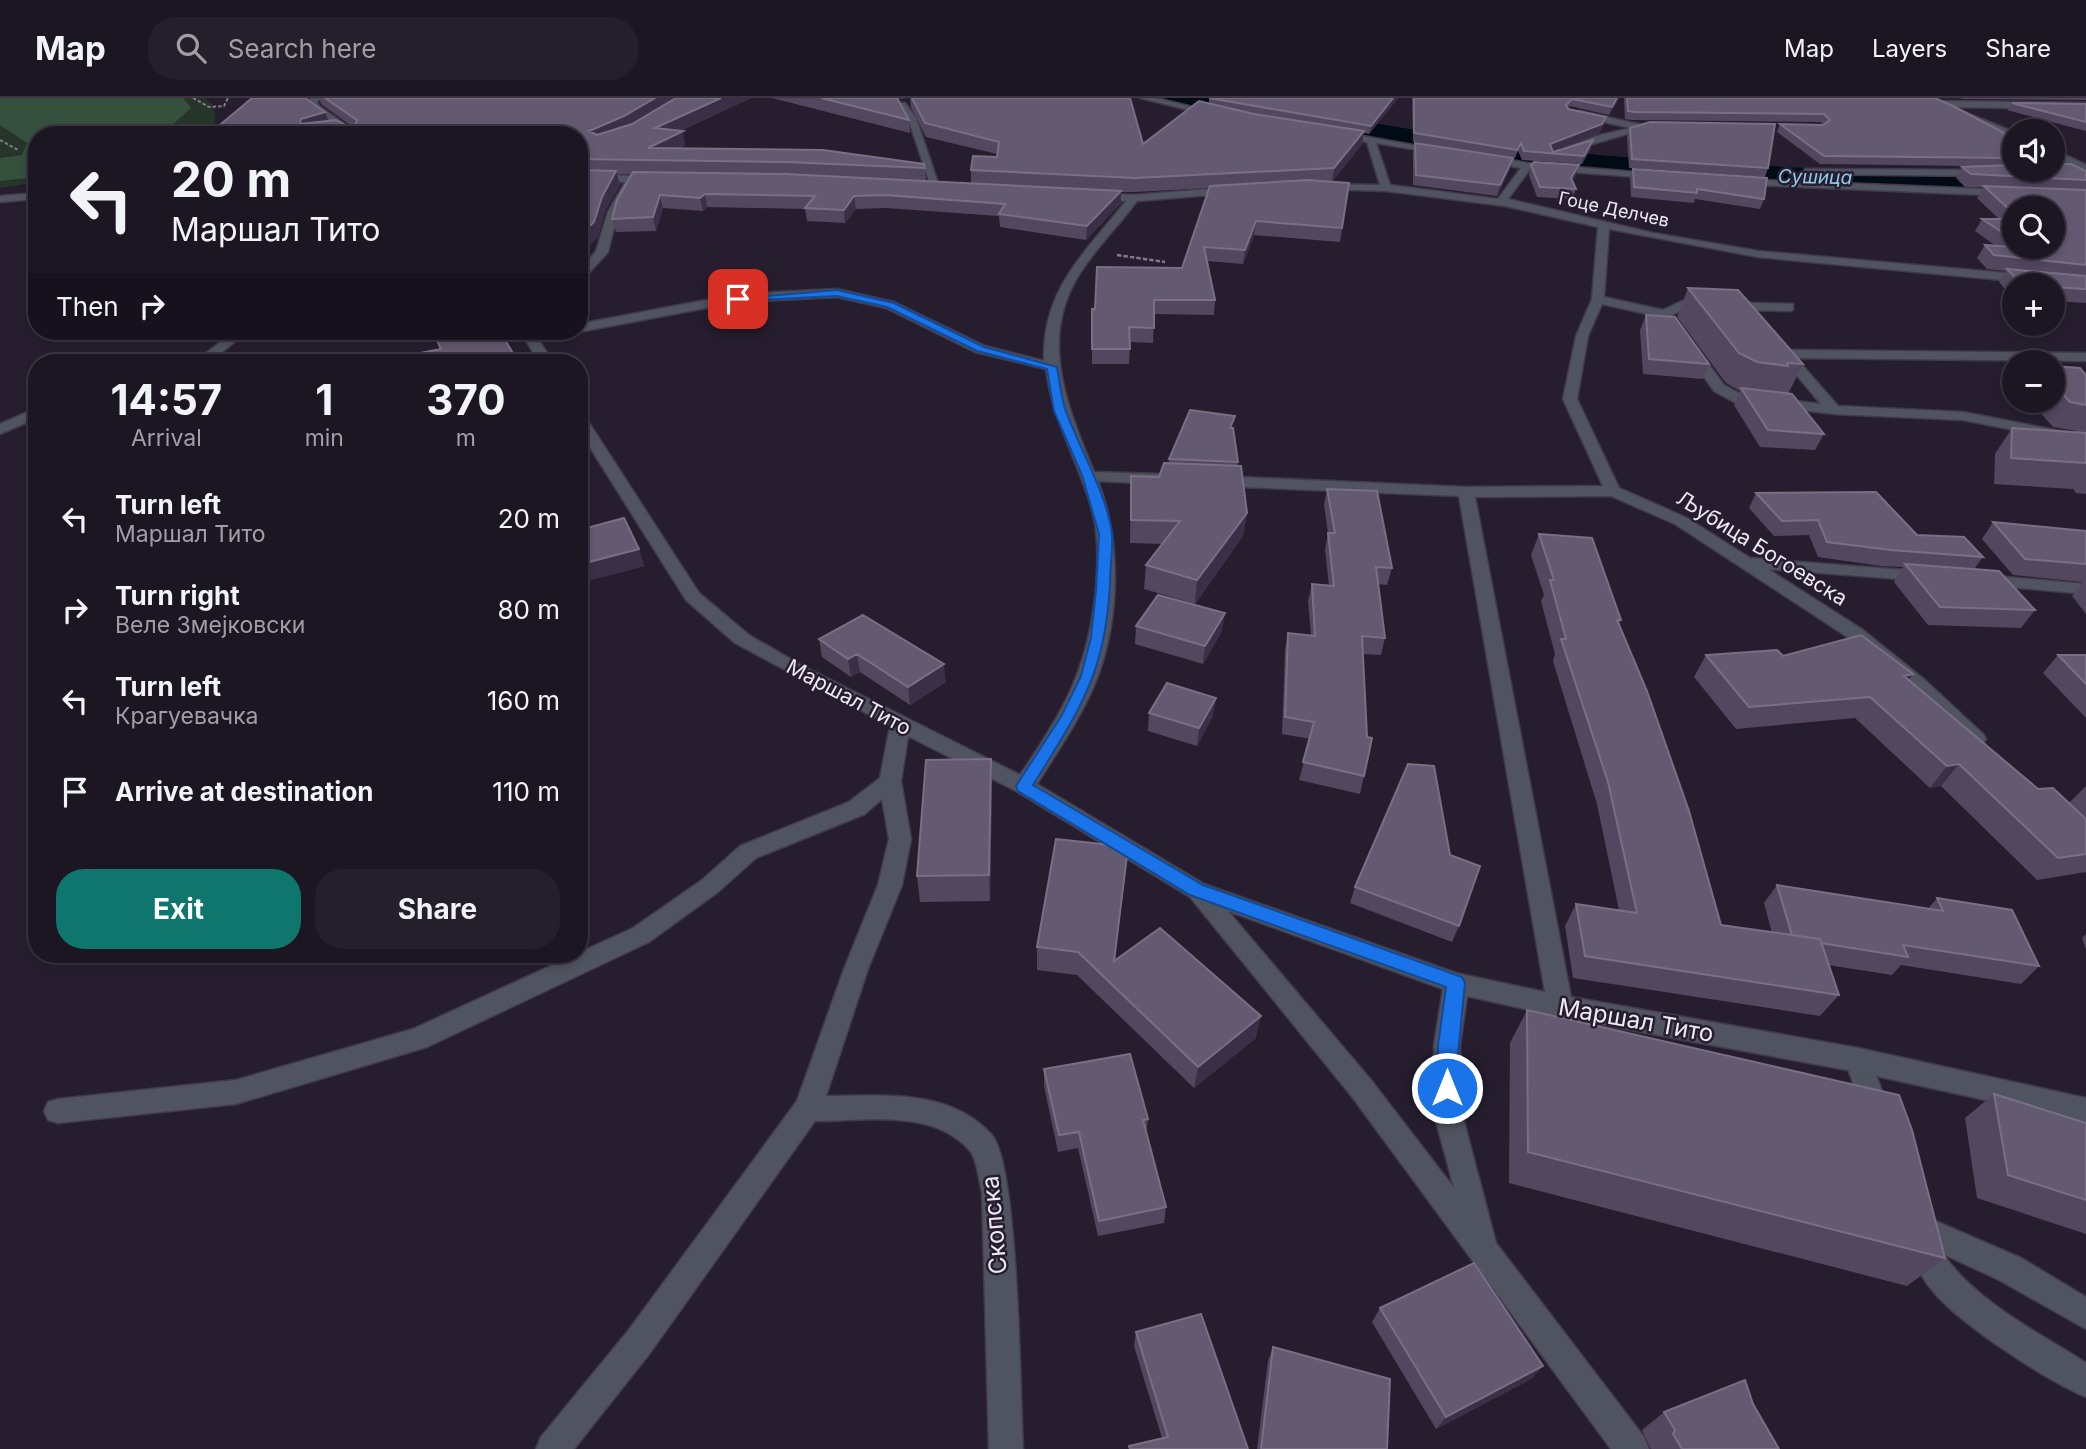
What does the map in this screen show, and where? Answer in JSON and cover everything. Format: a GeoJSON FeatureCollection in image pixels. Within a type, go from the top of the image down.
{"type":"FeatureCollection","features":[{"type":"Feature","properties":{"kind":"street"},"geometry":{"type":"LineString","coordinates":[[316,98],[312,101],[315,107],[345,126]]}},
{"type":"Feature","properties":{"kind":"street"},"geometry":{"type":"LineString","coordinates":[[1144,98],[1228,116]]}},
{"type":"Feature","properties":{"kind":"street"},"geometry":{"type":"LineString","coordinates":[[1923,98],[2002,130]]}},
{"type":"Feature","properties":{"kind":"street"},"geometry":{"type":"LineString","coordinates":[[890,103],[906,103],[936,187]]}},
{"type":"Feature","properties":{"kind":"street"},"geometry":{"type":"LineString","coordinates":[[1939,104],[2086,106]]}},
{"type":"Feature","properties":{"kind":"street"},"geometry":{"type":"LineString","coordinates":[[1569,112],[1643,128],[1599,138],[1553,156],[1578,158]]}},
{"type":"Feature","properties":{"kind":"street"},"geometry":{"type":"LineString","coordinates":[[1634,125],[1659,126]]}},
{"type":"Feature","properties":{"kind":"street"},"geometry":{"type":"LineString","coordinates":[[1328,133],[1451,153]]}},
{"type":"Feature","properties":{"kind":"street"},"geometry":{"type":"LineString","coordinates":[[1371,141],[1386,188]]}},
{"type":"Feature","properties":{"kind":"street"},"geometry":{"type":"LineString","coordinates":[[1477,157],[1527,166],[1674,178]]}},
{"type":"Feature","properties":{"kind":"street"},"geometry":{"type":"LineString","coordinates":[[2065,158],[2086,169]]}},
{"type":"Feature","properties":{"kind":"street"},"geometry":{"type":"LineString","coordinates":[[1505,203],[1503,199],[1527,166]]}},
{"type":"Feature","properties":{"kind":"street"},"geometry":{"type":"LineString","coordinates":[[2065,170],[2086,169]]}},
{"type":"Feature","properties":{"kind":"street"},"geometry":{"type":"LineString","coordinates":[[1792,171],[1998,173]]}},
{"type":"Feature","properties":{"kind":"street"},"geometry":{"type":"LineString","coordinates":[[588,178],[668,179]]}},
{"type":"Feature","properties":{"kind":"street"},"geometry":{"type":"LineString","coordinates":[[588,269],[602,252],[613,212],[631,178]]}},
{"type":"Feature","properties":{"kind":"street"},"geometry":{"type":"LineString","coordinates":[[1729,181],[2024,194]]}},
{"type":"Feature","properties":{"kind":"street"},"geometry":{"type":"LineString","coordinates":[[922,187],[949,188]]}},
{"type":"Feature","properties":{"kind":"street","name":"Гоце Делчев"},"geometry":{"type":"LineString","coordinates":[[1306,187],[1386,188],[1505,203],[1758,254],[2086,284]]}},
{"type":"Feature","properties":{"kind":"street"},"geometry":{"type":"LineString","coordinates":[[1082,195],[1134,198],[1244,190]]}},
{"type":"Feature","properties":{"kind":"street"},"geometry":{"type":"LineString","coordinates":[[0,199],[28,197]]}},
{"type":"Feature","properties":{"kind":"street"},"geometry":{"type":"LineString","coordinates":[[1024,786],[1069,715],[1088,676],[1098,637],[1105,534],[1088,475],[1060,411],[1052,367],[1053,321],[1071,275],[1134,198]]}},
{"type":"Feature","properties":{"kind":"street"},"geometry":{"type":"LineString","coordinates":[[1088,475],[1466,492],[1613,491],[1570,399],[1582,336],[1598,299],[1604,225]]}},
{"type":"Feature","properties":{"kind":"street"},"geometry":{"type":"LineString","coordinates":[[588,326],[738,299],[837,293],[890,305],[980,349],[1052,367]]}},
{"type":"Feature","properties":{"kind":"street"},"geometry":{"type":"LineString","coordinates":[[1598,299],[1665,313],[1682,304],[1789,307]]}},
{"type":"Feature","properties":{"kind":"street"},"geometry":{"type":"LineString","coordinates":[[1665,313],[1719,388],[1739,399],[1834,410],[1963,416],[2086,440]]}},
{"type":"Feature","properties":{"kind":"street"},"geometry":{"type":"LineString","coordinates":[[212,354],[230,340]]}},
{"type":"Feature","properties":{"kind":"street"},"geometry":{"type":"LineString","coordinates":[[1834,410],[1789,358],[1793,354],[2086,357]]}},
{"type":"Feature","properties":{"kind":"street"},"geometry":{"type":"LineString","coordinates":[[0,430],[28,416]]}},
{"type":"Feature","properties":{"kind":"street","name":"Маршал Тито"},"geometry":{"type":"LineString","coordinates":[[588,432],[692,596],[743,639],[900,724],[1024,786],[1196,890],[1456,983],[1560,1006],[1858,1060],[2086,1110]]}},
{"type":"Feature","properties":{"kind":"street","name":"Љубица Богоевска"},"geometry":{"type":"LineString","coordinates":[[1613,491],[1681,521],[1750,563],[1856,634],[1919,685],[1987,750]]}},
{"type":"Feature","properties":{"kind":"street"},"geometry":{"type":"LineString","coordinates":[[1466,492],[1560,1006]]}},
{"type":"Feature","properties":{"kind":"street"},"geometry":{"type":"LineString","coordinates":[[1750,563],[2086,589]]}},
{"type":"Feature","properties":{"kind":"street"},"geometry":{"type":"LineString","coordinates":[[553,1449],[639,1342],[808,1108],[856,969],[890,885],[900,839],[890,781],[900,724]]}},
{"type":"Feature","properties":{"kind":"street"},"geometry":{"type":"LineString","coordinates":[[588,960],[641,935],[710,886],[748,852],[856,808],[890,781]]}},
{"type":"Feature","properties":{"kind":"street","name":"Маршал Тито"},"geometry":{"type":"LineString","coordinates":[[1196,890],[1362,1089],[1484,1248],[1632,1449]]}},
{"type":"Feature","properties":{"kind":"street"},"geometry":{"type":"LineString","coordinates":[[58,1111],[236,1092],[418,1039],[581,963]]}},
{"type":"Feature","properties":{"kind":"street"},"geometry":{"type":"LineString","coordinates":[[1456,983],[1447,1045],[1447,1110],[1484,1248]]}},
{"type":"Feature","properties":{"kind":"street"},"geometry":{"type":"LineString","coordinates":[[1858,1060],[1885,1137]]}},
{"type":"Feature","properties":{"kind":"street","name":"Скопска"},"geometry":{"type":"LineString","coordinates":[[808,1108],[921,1109],[954,1122],[983,1144],[996,1192],[1006,1449]]}},
{"type":"Feature","properties":{"kind":"street"},"geometry":{"type":"LineString","coordinates":[[2086,1314],[1912,1215],[1932,1266],[1947,1286],[1966,1302],[2086,1381]]}},
{"type":"Feature","properties":{"kind":"path"},"geometry":{"type":"LineString","coordinates":[[193,98],[209,107],[224,106],[228,98]]}},
{"type":"Feature","properties":{"kind":"path"},"geometry":{"type":"LineString","coordinates":[[0,140],[18,150]]}},
{"type":"Feature","properties":{"kind":"path"},"geometry":{"type":"LineString","coordinates":[[1088,251],[1165,261]]}},
{"type":"Feature","properties":{"kind":"green space"},"geometry":{"type":"Polygon","coordinates":[[[0,98],[205,98],[214,107],[215,126],[28,126],[28,183],[0,188],[0,98]]]}},
{"type":"Feature","properties":{"kind":"green space"},"geometry":{"type":"Polygon","coordinates":[[[0,98],[183,98],[191,108],[171,126],[28,126],[28,178],[0,181],[0,158],[22,155],[27,143],[0,125],[0,98]]]}},
{"type":"Feature","properties":{"kind":"building"},"geometry":{"type":"Polygon","coordinates":[[[252,98],[305,98],[325,112],[301,119],[300,124],[336,120],[345,125],[355,125],[357,120],[325,98],[655,98],[624,116],[589,131],[597,135],[632,124],[676,98],[721,98],[655,128],[683,131],[648,148],[823,150],[924,164],[925,168],[785,162],[588,159],[588,126],[219,126],[252,98]]]}},
{"type":"Feature","properties":{"kind":"building"},"geometry":{"type":"Polygon","coordinates":[[[821,98],[897,98],[909,120],[821,98]]]}},
{"type":"Feature","properties":{"kind":"building"},"geometry":{"type":"Polygon","coordinates":[[[912,98],[1130,98],[1143,144],[1199,101],[1254,114],[1364,131],[1334,168],[1135,178],[971,170],[973,156],[997,157],[999,142],[925,123],[912,98]]]}},
{"type":"Feature","properties":{"kind":"building"},"geometry":{"type":"Polygon","coordinates":[[[1209,98],[1393,98],[1371,126],[1209,98]]]}},
{"type":"Feature","properties":{"kind":"building"},"geometry":{"type":"Polygon","coordinates":[[[1414,98],[1617,98],[1612,107],[1572,99],[1566,105],[1568,109],[1606,117],[1602,124],[1550,144],[1553,152],[1593,140],[1584,156],[1524,151],[1521,143],[1517,150],[1414,133],[1414,98]]]}},
{"type":"Feature","properties":{"kind":"building"},"geometry":{"type":"Polygon","coordinates":[[[1627,98],[1935,98],[2002,132],[2002,158],[1824,156],[1780,124],[1823,125],[1830,120],[1824,114],[1628,111],[1627,98]]]}},
{"type":"Feature","properties":{"kind":"building"},"geometry":{"type":"Polygon","coordinates":[[[2012,103],[2086,104],[2086,122],[2012,103]]]}},
{"type":"Feature","properties":{"kind":"building"},"geometry":{"type":"Polygon","coordinates":[[[1650,122],[1775,124],[1768,168],[1632,159],[1630,128],[1650,122]]]}},
{"type":"Feature","properties":{"kind":"building"},"geometry":{"type":"Polygon","coordinates":[[[1415,143],[1513,158],[1500,185],[1416,175],[1415,143]]]}},
{"type":"Feature","properties":{"kind":"building"},"geometry":{"type":"Polygon","coordinates":[[[1534,162],[1579,165],[1571,178],[1576,189],[1540,187],[1531,165],[1534,162]]]}},
{"type":"Feature","properties":{"kind":"building"},"geometry":{"type":"Polygon","coordinates":[[[2065,164],[2086,171],[2086,180],[2065,179],[2065,164]]]}},
{"type":"Feature","properties":{"kind":"building"},"geometry":{"type":"Polygon","coordinates":[[[2002,165],[2002,176],[1971,174],[1962,167],[2002,165]]]}},
{"type":"Feature","properties":{"kind":"building"},"geometry":{"type":"Polygon","coordinates":[[[1633,169],[1767,178],[1764,199],[1697,189],[1697,193],[1634,187],[1633,169]]]}},
{"type":"Feature","properties":{"kind":"building"},"geometry":{"type":"Polygon","coordinates":[[[588,170],[616,171],[602,197],[594,222],[588,228],[588,170]]]}},
{"type":"Feature","properties":{"kind":"building"},"geometry":{"type":"Polygon","coordinates":[[[633,172],[785,174],[1121,191],[1087,226],[999,214],[1005,204],[884,195],[854,196],[844,210],[805,208],[815,196],[705,194],[700,198],[660,195],[653,217],[612,219],[617,200],[633,172]]]}},
{"type":"Feature","properties":{"kind":"building"},"geometry":{"type":"Polygon","coordinates":[[[1308,180],[1349,183],[1342,228],[1256,221],[1245,250],[1204,247],[1215,300],[1154,300],[1154,328],[1129,327],[1130,349],[1092,349],[1092,309],[1095,309],[1097,267],[1182,268],[1210,186],[1308,180]]]}},
{"type":"Feature","properties":{"kind":"building"},"geometry":{"type":"Polygon","coordinates":[[[1984,186],[2086,190],[2086,265],[2031,259],[2065,259],[2065,196],[2002,196],[2002,203],[1984,186]]]}},
{"type":"Feature","properties":{"kind":"building"},"geometry":{"type":"Polygon","coordinates":[[[1982,219],[2002,219],[2002,232],[1982,219]]]}},
{"type":"Feature","properties":{"kind":"building"},"geometry":{"type":"Polygon","coordinates":[[[1985,245],[2002,246],[2002,256],[1994,255],[1985,245]]]}},
{"type":"Feature","properties":{"kind":"building"},"geometry":{"type":"Polygon","coordinates":[[[2007,269],[2052,273],[2011,273],[2007,269]]]}},
{"type":"Feature","properties":{"kind":"building"},"geometry":{"type":"Polygon","coordinates":[[[2065,274],[2086,276],[2086,289],[2065,288],[2065,274]]]}},
{"type":"Feature","properties":{"kind":"building"},"geometry":{"type":"Polygon","coordinates":[[[1688,288],[1738,290],[1803,364],[1787,363],[1788,366],[1757,362],[1739,353],[1688,288]]]}},
{"type":"Feature","properties":{"kind":"building"},"geometry":{"type":"Polygon","coordinates":[[[1646,315],[1675,317],[1709,364],[1649,359],[1646,315]]]}},
{"type":"Feature","properties":{"kind":"building"},"geometry":{"type":"Polygon","coordinates":[[[437,340],[505,340],[513,354],[415,354],[441,349],[437,340]]]}},
{"type":"Feature","properties":{"kind":"building"},"geometry":{"type":"Polygon","coordinates":[[[2065,367],[2080,368],[2086,375],[2086,405],[2070,402],[2065,396],[2065,367]]]}},
{"type":"Feature","properties":{"kind":"building"},"geometry":{"type":"Polygon","coordinates":[[[1741,388],[1792,394],[1824,434],[1768,430],[1741,388]]]}},
{"type":"Feature","properties":{"kind":"building"},"geometry":{"type":"Polygon","coordinates":[[[1190,410],[1235,416],[1230,428],[1233,428],[1238,462],[1169,459],[1190,410]]]}},
{"type":"Feature","properties":{"kind":"building"},"geometry":{"type":"Polygon","coordinates":[[[2012,428],[2086,433],[2086,463],[2011,458],[2012,428]]]}},
{"type":"Feature","properties":{"kind":"building"},"geometry":{"type":"Polygon","coordinates":[[[1164,463],[1241,466],[1247,513],[1197,580],[1146,565],[1180,521],[1131,520],[1131,476],[1159,477],[1164,463]]]}},
{"type":"Feature","properties":{"kind":"building"},"geometry":{"type":"Polygon","coordinates":[[[1327,489],[1377,491],[1392,568],[1376,567],[1385,638],[1362,636],[1367,737],[1372,738],[1364,776],[1303,762],[1314,722],[1285,717],[1288,633],[1315,636],[1312,584],[1334,586],[1328,533],[1335,533],[1327,489]]]}},
{"type":"Feature","properties":{"kind":"building"},"geometry":{"type":"Polygon","coordinates":[[[1876,492],[1917,535],[1964,537],[1983,557],[1827,542],[1818,520],[1782,521],[1756,493],[1876,492]]]}},
{"type":"Feature","properties":{"kind":"building"},"geometry":{"type":"Polygon","coordinates":[[[624,518],[639,549],[588,562],[588,528],[624,518]]]}},
{"type":"Feature","properties":{"kind":"building"},"geometry":{"type":"Polygon","coordinates":[[[1993,522],[2086,531],[2086,564],[2025,559],[1993,522]]]}},
{"type":"Feature","properties":{"kind":"building"},"geometry":{"type":"Polygon","coordinates":[[[1539,534],[1592,538],[1621,620],[1617,620],[1647,691],[1689,811],[1721,925],[1820,939],[1839,995],[1585,956],[1576,904],[1637,913],[1608,782],[1561,639],[1566,639],[1550,580],[1554,580],[1539,534]]]}},
{"type":"Feature","properties":{"kind":"building"},"geometry":{"type":"Polygon","coordinates":[[[1905,564],[1999,571],[2035,610],[1940,607],[1905,564]]]}},
{"type":"Feature","properties":{"kind":"building"},"geometry":{"type":"Polygon","coordinates":[[[1158,595],[1225,613],[1205,646],[1136,626],[1158,595]]]}},
{"type":"Feature","properties":{"kind":"building"},"geometry":{"type":"Polygon","coordinates":[[[863,615],[944,664],[908,687],[857,654],[848,659],[819,639],[863,615]]]}},
{"type":"Feature","properties":{"kind":"building"},"geometry":{"type":"Polygon","coordinates":[[[1861,635],[1913,674],[1904,676],[2038,789],[2053,788],[2086,819],[2086,854],[2058,858],[1959,764],[1947,766],[1870,697],[1749,707],[1706,655],[1777,650],[1783,656],[1861,635]]]}},
{"type":"Feature","properties":{"kind":"building"},"geometry":{"type":"Polygon","coordinates":[[[2058,655],[2086,655],[2086,684],[2058,655]]]}},
{"type":"Feature","properties":{"kind":"building"},"geometry":{"type":"Polygon","coordinates":[[[1167,683],[1216,698],[1199,728],[1149,713],[1167,683]]]}},
{"type":"Feature","properties":{"kind":"building"},"geometry":{"type":"Polygon","coordinates":[[[991,759],[989,875],[917,876],[926,760],[991,759]]]}},
{"type":"Feature","properties":{"kind":"building"},"geometry":{"type":"Polygon","coordinates":[[[1408,764],[1434,766],[1450,855],[1480,866],[1459,926],[1355,887],[1408,764]]]}},
{"type":"Feature","properties":{"kind":"building"},"geometry":{"type":"Polygon","coordinates":[[[1056,839],[1128,847],[1114,961],[1160,928],[1261,1016],[1198,1067],[1078,952],[1037,947],[1056,839]]]}},
{"type":"Feature","properties":{"kind":"building"},"geometry":{"type":"Polygon","coordinates":[[[1777,885],[1943,911],[1937,898],[2012,910],[2039,966],[1903,945],[1908,957],[1821,943],[1820,939],[1792,935],[1777,885]]]}},
{"type":"Feature","properties":{"kind":"building"},"geometry":{"type":"Polygon","coordinates":[[[1527,1010],[1899,1095],[1912,1130],[1945,1258],[1528,1152],[1527,1010]]]}},
{"type":"Feature","properties":{"kind":"building"},"geometry":{"type":"Polygon","coordinates":[[[1130,1054],[1148,1119],[1143,1120],[1166,1207],[1099,1221],[1079,1132],[1059,1135],[1044,1069],[1130,1054]]]}},
{"type":"Feature","properties":{"kind":"building"},"geometry":{"type":"Polygon","coordinates":[[[1994,1094],[2086,1123],[2086,1200],[2008,1175],[1994,1094]]]}},
{"type":"Feature","properties":{"kind":"building"},"geometry":{"type":"Polygon","coordinates":[[[1474,1263],[1543,1366],[1446,1417],[1380,1308],[1474,1263]]]}},
{"type":"Feature","properties":{"kind":"building"},"geometry":{"type":"Polygon","coordinates":[[[1201,1314],[1248,1449],[1130,1449],[1129,1446],[1168,1437],[1136,1332],[1201,1314]]]}},
{"type":"Feature","properties":{"kind":"building"},"geometry":{"type":"Polygon","coordinates":[[[1273,1347],[1390,1379],[1387,1449],[1261,1449],[1273,1347]]]}},
{"type":"Feature","properties":{"kind":"building"},"geometry":{"type":"Polygon","coordinates":[[[1745,1380],[1753,1404],[1779,1449],[1682,1449],[1664,1412],[1745,1380]]]}},
{"type":"Feature","properties":{"kind":"waterway","name":"Сушица"},"geometry":{"type":"LineString","coordinates":[[1173,98],[1499,153],[1609,166],[1803,178],[2086,179]]}},
{"type":"Feature","properties":{"kind":"route"},"geometry":{"type":"LineString","coordinates":[[738,299],[837,293],[890,305],[980,349],[1013,360],[1052,367],[1060,411],[1088,475],[1105,534],[1103,591],[1098,637],[1088,676],[1069,715],[1024,786],[1196,890],[1456,983],[1447,1045],[1447,1088]]}}]}
